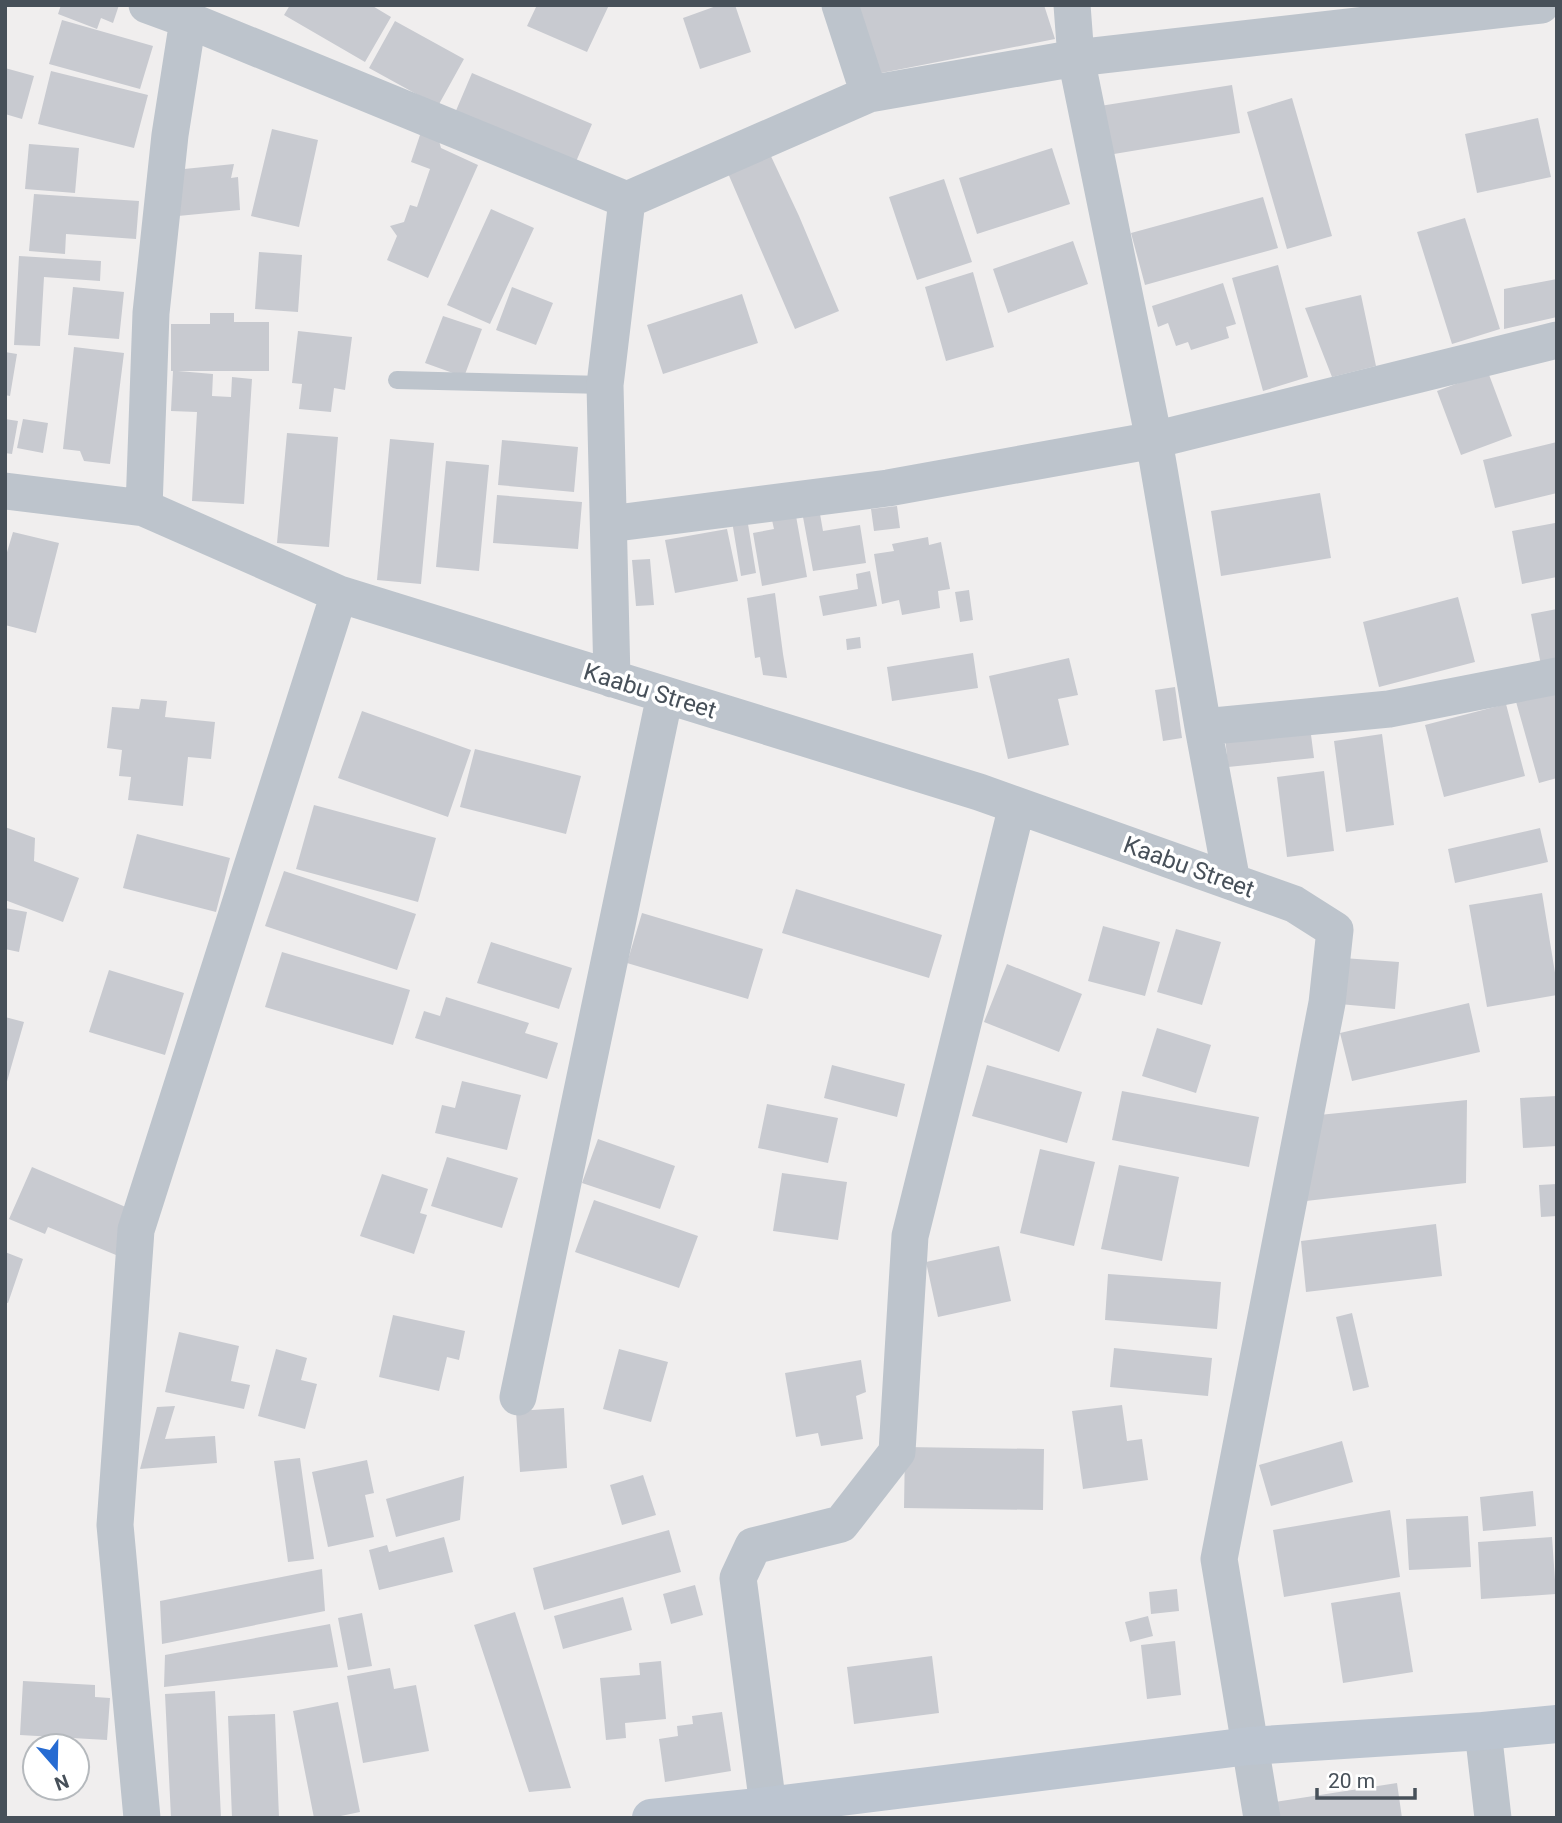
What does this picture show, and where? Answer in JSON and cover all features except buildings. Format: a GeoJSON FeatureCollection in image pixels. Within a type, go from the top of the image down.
{"type":"FeatureCollection","features":[{"type":"Feature","properties":{"kind":"street"},"geometry":{"type":"LineString","coordinates":[[147,5],[626,200],[869,93],[1076,58],[1541,5]]}},
{"type":"Feature","properties":{"kind":"street"},"geometry":{"type":"LineString","coordinates":[[840,5],[869,93]]}},
{"type":"Feature","properties":{"kind":"street"},"geometry":{"type":"LineString","coordinates":[[1072,5],[1076,58],[1154,440],[1232,882]]}},
{"type":"Feature","properties":{"kind":"street"},"geometry":{"type":"LineString","coordinates":[[144,508],[150,313],[170,135],[188,20]]}},
{"type":"Feature","properties":{"kind":"street"},"geometry":{"type":"LineString","coordinates":[[612,679],[605,385],[626,200]]}},
{"type":"Feature","properties":{"kind":"street"},"geometry":{"type":"LineString","coordinates":[[609,524],[888,488],[1154,440],[1557,340]]}},
{"type":"Feature","properties":{"kind":"street","name":"Kaabu Street"},"geometry":{"type":"LineString","coordinates":[[5,491],[144,508],[338,594],[979,792],[1294,904],[1335,930],[1327,1003],[1219,1559],[1249,1746]]}},
{"type":"Feature","properties":{"kind":"street"},"geometry":{"type":"LineString","coordinates":[[142,1818],[115,1525],[136,1230],[338,594]]}},
{"type":"Feature","properties":{"kind":"street"},"geometry":{"type":"LineString","coordinates":[[1203,727],[1389,709],[1557,676]]}},
{"type":"Feature","properties":{"kind":"street"},"geometry":{"type":"LineString","coordinates":[[518,1397],[665,695]]}},
{"type":"Feature","properties":{"kind":"street"},"geometry":{"type":"LineString","coordinates":[[770,1812],[738,1578],[753,1546],[841,1524],[897,1452],[911,1236],[1017,806]]}},
{"type":"Feature","properties":{"kind":"street"},"geometry":{"type":"LineString","coordinates":[[651,1818],[770,1812],[1249,1746],[1557,1724]]}},
{"type":"Feature","properties":{"kind":"street"},"geometry":{"type":"LineString","coordinates":[[1483,1731],[1493,1818]]}},
{"type":"Feature","properties":{"kind":"street"},"geometry":{"type":"LineString","coordinates":[[1249,1746],[1262,1818]]}},
{"type":"Feature","properties":{"kind":"lane"},"geometry":{"type":"LineString","coordinates":[[397,380],[605,385]]}}]}
